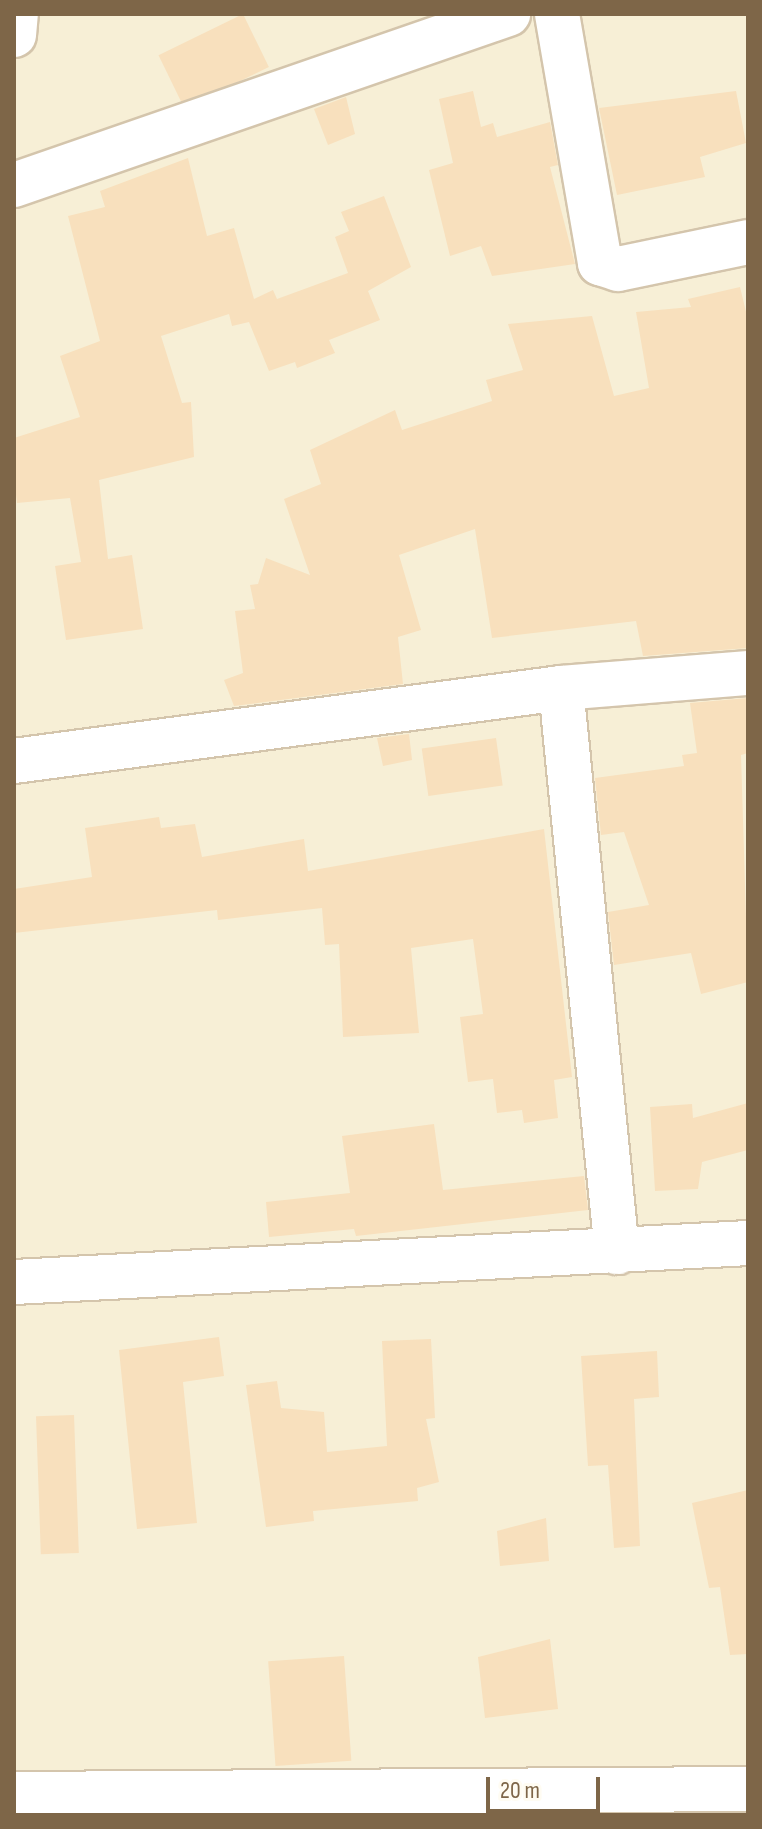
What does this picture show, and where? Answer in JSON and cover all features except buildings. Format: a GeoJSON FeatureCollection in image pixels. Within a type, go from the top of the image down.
{"type":"FeatureCollection","features":[{"type":"Feature","properties":{"kind":"street"},"geometry":{"type":"LineString","coordinates":[[14,35],[16,14]]}},
{"type":"Feature","properties":{"kind":"street"},"geometry":{"type":"LineString","coordinates":[[14,185],[508,14]]}},
{"type":"Feature","properties":{"kind":"street"},"geometry":{"type":"LineString","coordinates":[[557,14],[600,263],[618,269],[748,242]]}},
{"type":"Feature","properties":{"kind":"street"},"geometry":{"type":"LineString","coordinates":[[14,761],[561,688],[748,673]]}},
{"type":"Feature","properties":{"kind":"street"},"geometry":{"type":"LineString","coordinates":[[561,688],[617,1252]]}},
{"type":"Feature","properties":{"kind":"street"},"geometry":{"type":"LineString","coordinates":[[14,1282],[748,1243]]}},
{"type":"Feature","properties":{"kind":"street"},"geometry":{"type":"LineString","coordinates":[[14,1794],[226,1802],[673,1802],[748,1789]]}},
{"type":"Feature","properties":{"kind":"shaded area"},"geometry":{"type":"Polygon","coordinates":[[[14,14],[748,14],[748,1815],[14,1815],[14,14]]]}}]}
